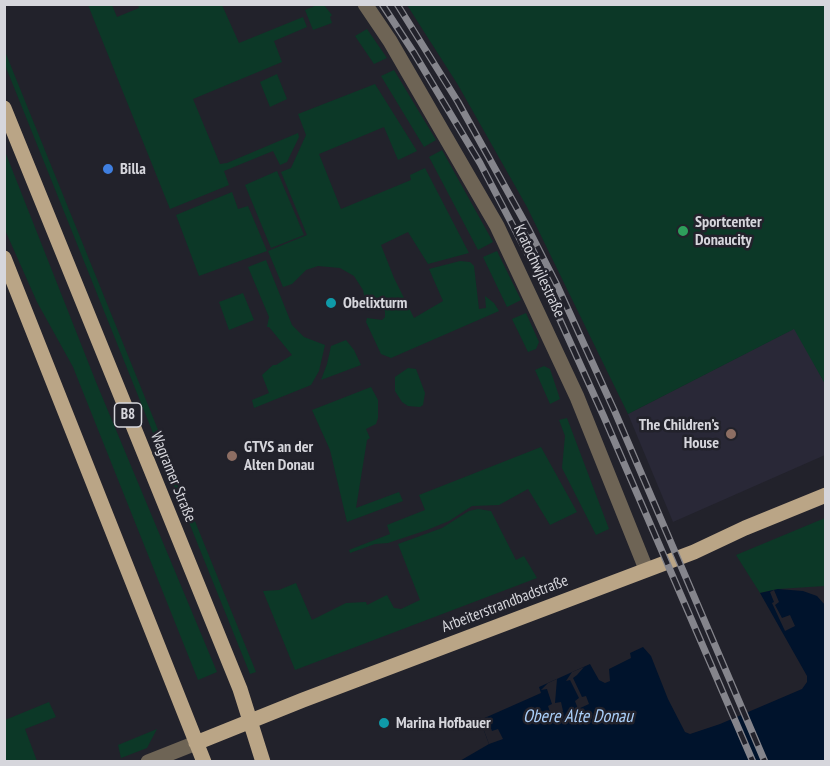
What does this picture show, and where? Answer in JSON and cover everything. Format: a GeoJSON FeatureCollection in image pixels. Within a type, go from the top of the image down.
{"type":"FeatureCollection","features":[{"type":"Feature","properties":{"kind":"main road","name":"Wagramer Straße"},"geometry":{"type":"LineString","coordinates":[[4,108],[236,678],[263,762]]}},
{"type":"Feature","properties":{"kind":"main road"},"geometry":{"type":"LineString","coordinates":[[4,258],[204,762]]}},
{"type":"Feature","properties":{"kind":"main road","name":"Arbeiterstrandbadstraße"},"geometry":{"type":"LineString","coordinates":[[196,743],[694,552],[825,495]]}},
{"type":"Feature","properties":{"kind":"street","name":"Kratochwjlestraße"},"geometry":{"type":"LineString","coordinates":[[365,4],[390,40],[497,226],[578,397],[646,569]]}},
{"type":"Feature","properties":{"kind":"street"},"geometry":{"type":"LineString","coordinates":[[148,762],[196,743]]}},
{"type":"Feature","properties":{"kind":"shaded area","name":"The Children’s House"},"geometry":{"type":"Polygon","coordinates":[[[795,328],[825,383],[825,455],[673,522],[628,414],[795,328]]]}},
{"type":"Feature","properties":{"kind":"green space"},"geometry":{"type":"Polygon","coordinates":[[[88,5],[112,5],[117,17],[139,8],[138,5],[222,5],[239,43],[303,17],[307,27],[274,41],[282,62],[193,99],[220,164],[298,133],[299,137],[287,162],[280,165],[273,151],[224,171],[229,185],[170,209],[88,5]]]}},
{"type":"Feature","properties":{"kind":"green space"},"geometry":{"type":"Polygon","coordinates":[[[324,5],[332,15],[330,17],[332,23],[313,30],[305,10],[324,5]]]}},
{"type":"Feature","properties":{"kind":"green space","name":"Sportcenter Donaucity"},"geometry":{"type":"Polygon","coordinates":[[[407,5],[825,5],[825,384],[794,329],[628,414],[527,207],[458,85],[407,5]]]}},
{"type":"Feature","properties":{"kind":"green space"},"geometry":{"type":"Polygon","coordinates":[[[367,29],[387,58],[374,64],[355,36],[367,29]]]}},
{"type":"Feature","properties":{"kind":"green space"},"geometry":{"type":"Polygon","coordinates":[[[4,49],[256,672],[250,674],[5,65],[4,49]]]}},
{"type":"Feature","properties":{"kind":"green space"},"geometry":{"type":"Polygon","coordinates":[[[394,70],[436,140],[424,147],[381,76],[394,70]]]}},
{"type":"Feature","properties":{"kind":"green space"},"geometry":{"type":"Polygon","coordinates":[[[277,74],[287,99],[270,107],[260,82],[277,74]]]}},
{"type":"Feature","properties":{"kind":"green space"},"geometry":{"type":"Polygon","coordinates":[[[375,84],[417,151],[398,160],[384,127],[319,154],[341,209],[411,180],[410,175],[425,168],[469,253],[428,264],[408,232],[381,245],[414,318],[443,301],[429,269],[460,261],[470,262],[474,266],[479,309],[486,308],[485,296],[494,303],[499,311],[391,358],[381,354],[366,322],[367,318],[382,320],[385,317],[385,311],[382,308],[369,306],[370,301],[365,300],[363,290],[354,276],[340,268],[318,266],[306,270],[292,284],[283,287],[268,251],[307,235],[281,172],[291,168],[306,135],[298,114],[375,84]]]}},
{"type":"Feature","properties":{"kind":"green space"},"geometry":{"type":"Polygon","coordinates":[[[4,149],[96,382],[217,672],[198,680],[73,367],[37,302],[5,230],[4,149]]]}},
{"type":"Feature","properties":{"kind":"green space"},"geometry":{"type":"Polygon","coordinates":[[[442,150],[493,242],[478,250],[429,157],[442,150]]]}},
{"type":"Feature","properties":{"kind":"green space"},"geometry":{"type":"Polygon","coordinates":[[[277,171],[304,235],[271,248],[245,185],[277,171]]]}},
{"type":"Feature","properties":{"kind":"green space"},"geometry":{"type":"Polygon","coordinates":[[[232,192],[238,209],[248,206],[267,251],[199,276],[176,215],[232,192]]]}},
{"type":"Feature","properties":{"kind":"green space"},"geometry":{"type":"Polygon","coordinates":[[[497,251],[521,300],[507,307],[483,257],[497,251]]]}},
{"type":"Feature","properties":{"kind":"green space"},"geometry":{"type":"Polygon","coordinates":[[[266,260],[292,325],[304,337],[325,345],[319,371],[311,385],[254,408],[252,400],[269,393],[262,375],[273,365],[292,355],[267,327],[269,317],[248,267],[266,260]]]}},
{"type":"Feature","properties":{"kind":"green space"},"geometry":{"type":"Polygon","coordinates":[[[243,293],[254,320],[229,330],[219,302],[243,293]]]}},
{"type":"Feature","properties":{"kind":"green space"},"geometry":{"type":"Polygon","coordinates":[[[526,313],[539,342],[536,349],[528,352],[512,319],[526,313]]]}},
{"type":"Feature","properties":{"kind":"green space"},"geometry":{"type":"Polygon","coordinates":[[[346,340],[361,365],[321,380],[331,346],[346,340]]]}},
{"type":"Feature","properties":{"kind":"green space"},"geometry":{"type":"Polygon","coordinates":[[[544,366],[550,369],[560,399],[550,404],[535,370],[544,366]]]}},
{"type":"Feature","properties":{"kind":"green space"},"geometry":{"type":"Polygon","coordinates":[[[408,368],[416,369],[425,393],[423,405],[420,407],[408,406],[402,402],[395,391],[395,377],[408,368]]]}},
{"type":"Feature","properties":{"kind":"green space"},"geometry":{"type":"Polygon","coordinates":[[[371,387],[378,400],[378,418],[376,424],[366,429],[370,438],[367,440],[356,508],[399,492],[403,501],[347,522],[330,450],[312,410],[371,387]]]}},
{"type":"Feature","properties":{"kind":"green space"},"geometry":{"type":"Polygon","coordinates":[[[567,418],[609,529],[596,535],[562,468],[565,436],[559,420],[567,418]]]}},
{"type":"Feature","properties":{"kind":"green space"},"geometry":{"type":"Polygon","coordinates":[[[541,447],[577,512],[550,525],[528,489],[499,505],[472,506],[449,521],[427,530],[350,553],[349,550],[390,534],[387,525],[425,510],[419,495],[541,447]]]}},
{"type":"Feature","properties":{"kind":"green space"},"geometry":{"type":"Polygon","coordinates":[[[478,509],[491,511],[516,560],[524,556],[537,578],[295,670],[263,591],[279,590],[296,583],[312,620],[346,603],[366,602],[367,605],[387,595],[394,608],[401,609],[420,600],[398,544],[442,528],[469,511],[478,509]]]}},
{"type":"Feature","properties":{"kind":"green space"},"geometry":{"type":"Polygon","coordinates":[[[825,518],[825,586],[778,589],[760,593],[736,555],[825,518]]]}},
{"type":"Feature","properties":{"kind":"green space"},"geometry":{"type":"Polygon","coordinates":[[[49,702],[56,717],[25,729],[37,761],[5,761],[5,720],[49,702]]]}},
{"type":"Feature","properties":{"kind":"green space"},"geometry":{"type":"Polygon","coordinates":[[[157,729],[147,748],[121,758],[118,745],[157,729]]]}},
{"type":"Feature","properties":{"kind":"water","name":"Obere Alte Donau"},"geometry":{"type":"Polygon","coordinates":[[[778,589],[803,591],[817,596],[825,605],[825,761],[458,762],[489,744],[480,720],[541,693],[539,687],[590,664],[599,680],[605,683],[610,681],[609,669],[631,658],[630,653],[643,647],[651,656],[668,699],[685,732],[690,734],[720,724],[802,689],[807,682],[807,676],[760,593],[778,589]]]}},
{"type":"Feature","properties":{"kind":"pier"},"geometry":{"type":"Polygon","coordinates":[[[774,590],[779,602],[775,605],[782,618],[790,615],[795,626],[785,631],[772,603],[774,602],[770,592],[774,590]]]}},
{"type":"Feature","properties":{"kind":"pier"},"geometry":{"type":"Polygon","coordinates":[[[584,667],[573,678],[582,697],[586,696],[589,704],[578,709],[575,701],[579,698],[570,680],[566,681],[572,672],[584,667]]]}},
{"type":"Feature","properties":{"kind":"pier"},"geometry":{"type":"Polygon","coordinates":[[[557,679],[555,703],[561,702],[563,711],[551,715],[548,706],[552,704],[547,689],[541,690],[548,683],[557,679]]]}},
{"type":"Feature","properties":{"kind":"pier"},"geometry":{"type":"Polygon","coordinates":[[[487,718],[492,731],[498,729],[503,739],[489,744],[480,720],[487,718]]]}},
{"type":"Feature","properties":{"kind":"railway"},"geometry":{"type":"LineString","coordinates":[[382,4],[480,163],[546,289],[604,417],[753,762]]}},
{"type":"Feature","properties":{"kind":"railway"},"geometry":{"type":"LineString","coordinates":[[397,4],[458,102],[556,283],[615,412],[765,762]]}},
{"type":"Feature","properties":{"kind":"place","name":"Billa"},"geometry":{"type":"Point","coordinates":[108,169]}},
{"type":"Feature","properties":{"kind":"place","name":"Sportcenter Donaucity"},"geometry":{"type":"Point","coordinates":[683,231]}},
{"type":"Feature","properties":{"kind":"place","name":"Obelixturm"},"geometry":{"type":"Point","coordinates":[331,303]}},
{"type":"Feature","properties":{"kind":"place","name":"The Children’s House"},"geometry":{"type":"Point","coordinates":[731,434]}},
{"type":"Feature","properties":{"kind":"place","name":"GTVS an der Alten Donau"},"geometry":{"type":"Point","coordinates":[232,456]}},
{"type":"Feature","properties":{"kind":"place","name":"Marina Hofbauer"},"geometry":{"type":"Point","coordinates":[384,723]}}]}
